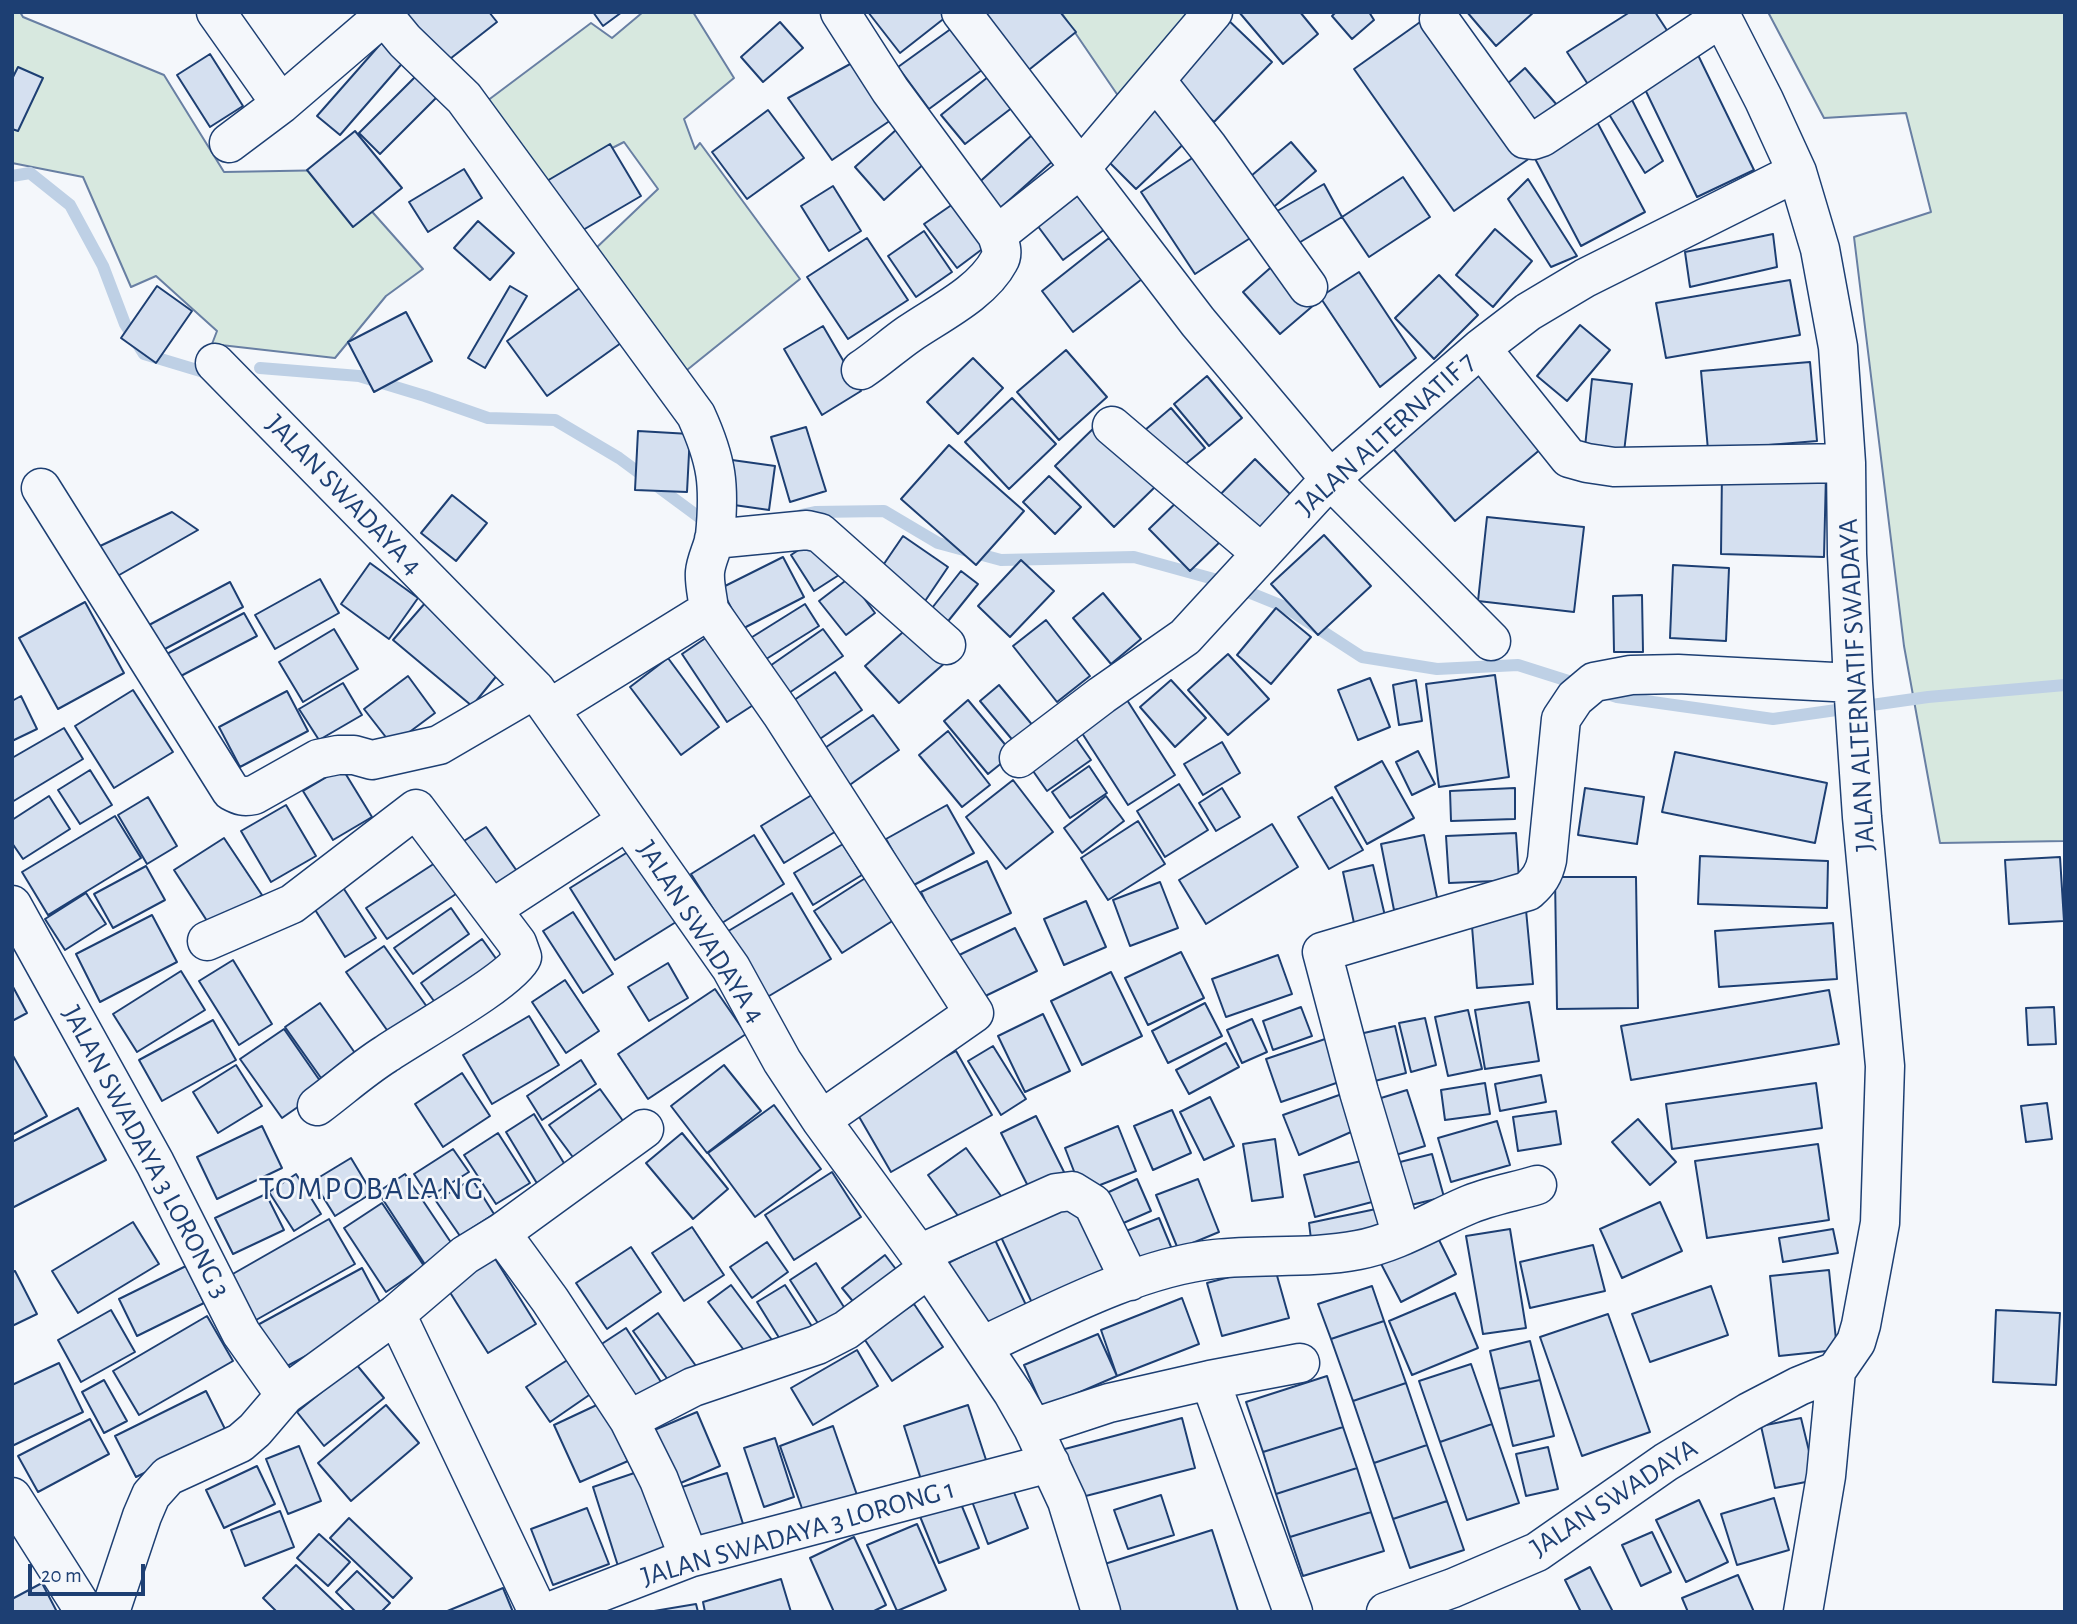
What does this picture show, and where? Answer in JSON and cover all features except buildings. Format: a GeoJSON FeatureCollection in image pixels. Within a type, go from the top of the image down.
{"type":"FeatureCollection","features":[{"type":"Feature","properties":{"kind":"street"},"geometry":{"type":"LineString","coordinates":[[216,12],[281,104]]}},
{"type":"Feature","properties":{"kind":"street"},"geometry":{"type":"LineString","coordinates":[[840,12],[890,90],[997,235],[1002,247],[1000,259],[985,280],[861,370]]}},
{"type":"Feature","properties":{"kind":"street"},"geometry":{"type":"LineString","coordinates":[[961,12],[1198,322],[1330,478],[1491,641]]}},
{"type":"Feature","properties":{"kind":"street"},"geometry":{"type":"LineString","coordinates":[[997,235],[1080,169],[1157,82],[1213,12]]}},
{"type":"Feature","properties":{"kind":"street"},"geometry":{"type":"LineString","coordinates":[[229,143],[281,104],[384,14],[405,41],[464,98],[696,415],[715,463],[715,539],[705,572],[709,610],[796,735],[974,1013],[821,1120]]}},
{"type":"Feature","properties":{"kind":"street"},"geometry":{"type":"LineString","coordinates":[[1439,19],[1525,139],[1533,140],[1542,137],[1720,14]]}},
{"type":"Feature","properties":{"kind":"street","name":"JALAN ALTERNATIF SWADAYA"},"geometry":{"type":"LineString","coordinates":[[1720,14],[1797,172],[1821,250],[1838,347],[1846,463],[1853,683],[1862,817],[1885,1066],[1880,1223],[1856,1342],[1836,1371]]}},
{"type":"Feature","properties":{"kind":"street"},"geometry":{"type":"LineString","coordinates":[[1157,82],[1208,147],[1308,287]]}},
{"type":"Feature","properties":{"kind":"street","name":"JALAN ALTERNATIF 7"},"geometry":{"type":"LineString","coordinates":[[1019,758],[1185,637],[1330,478],[1481,348],[1528,312],[1585,278],[1797,172]]}},
{"type":"Feature","properties":{"kind":"street"},"geometry":{"type":"LineString","coordinates":[[1481,348],[1569,458],[1578,461],[1614,467],[1846,463]]}},
{"type":"Feature","properties":{"kind":"street","name":"JALAN SWADAYA 4"},"geometry":{"type":"LineString","coordinates":[[215,363],[542,699],[731,968],[782,1061],[821,1120],[924,1261],[1013,1393],[1067,1500],[1101,1612]]}},
{"type":"Feature","properties":{"kind":"street"},"geometry":{"type":"LineString","coordinates":[[1112,426],[1261,553]]}},
{"type":"Feature","properties":{"kind":"street"},"geometry":{"type":"LineString","coordinates":[[41,488],[231,791],[239,795],[254,795],[318,759],[354,755],[373,760],[439,745],[542,699],[709,610]]}},
{"type":"Feature","properties":{"kind":"street"},"geometry":{"type":"LineString","coordinates":[[715,539],[807,530],[820,533],[946,645]]}},
{"type":"Feature","properties":{"kind":"street"},"geometry":{"type":"LineString","coordinates":[[1402,1236],[1359,1092],[1322,952],[1528,891],[1538,882],[1545,872],[1547,860],[1561,719],[1575,698],[1594,682],[1632,675],[1678,674],[1853,683]]}},
{"type":"Feature","properties":{"kind":"street"},"geometry":{"type":"LineString","coordinates":[[207,941],[292,904],[416,809],[520,950],[522,957],[513,970],[385,1054],[317,1106]]}},
{"type":"Feature","properties":{"kind":"street"},"geometry":{"type":"LineString","coordinates":[[492,909],[627,821]]}},
{"type":"Feature","properties":{"kind":"street","name":"JALAN SWADAYA 3 LORONG 3"},"geometry":{"type":"LineString","coordinates":[[12,905],[155,1163],[241,1333],[285,1395]]}},
{"type":"Feature","properties":{"kind":"street"},"geometry":{"type":"LineString","coordinates":[[110,1612],[142,1516],[159,1484],[168,1476],[240,1443],[285,1395],[396,1314],[465,1255],[501,1233],[644,1129]]}},
{"type":"Feature","properties":{"kind":"street"},"geometry":{"type":"LineString","coordinates":[[982,1346],[1084,1298],[1177,1267],[1215,1259],[1305,1256],[1360,1250],[1402,1236],[1469,1204],[1537,1185]]}},
{"type":"Feature","properties":{"kind":"street"},"geometry":{"type":"LineString","coordinates":[[629,1420],[693,1387],[817,1345],[846,1330],[924,1261],[1056,1193],[1072,1191],[1093,1205],[1130,1281]]}},
{"type":"Feature","properties":{"kind":"street"},"geometry":{"type":"LineString","coordinates":[[501,1233],[550,1300],[629,1420],[659,1480],[689,1558]]}},
{"type":"Feature","properties":{"kind":"street"},"geometry":{"type":"LineString","coordinates":[[396,1314],[538,1612]]}},
{"type":"Feature","properties":{"kind":"street"},"geometry":{"type":"LineString","coordinates":[[1033,1428],[1109,1403],[1300,1363]]}},
{"type":"Feature","properties":{"kind":"street"},"geometry":{"type":"LineString","coordinates":[[1803,1612],[1826,1476],[1836,1371]]}},
{"type":"Feature","properties":{"kind":"street","name":"JALAN SWADAYA"},"geometry":{"type":"LineString","coordinates":[[1386,1612],[1453,1588],[1536,1552],[1666,1462],[1737,1419],[1799,1386],[1836,1371]]}},
{"type":"Feature","properties":{"kind":"street"},"geometry":{"type":"LineString","coordinates":[[1210,1380],[1293,1612]]}},
{"type":"Feature","properties":{"kind":"street","name":"JALAN SWADAYA 3 LORONG 1"},"geometry":{"type":"LineString","coordinates":[[549,1612],[689,1558],[1050,1463]]}},
{"type":"Feature","properties":{"kind":"street"},"geometry":{"type":"LineString","coordinates":[[12,1497],[85,1612]]}},
{"type":"Feature","properties":{"kind":"shaded area"},"geometry":{"type":"Polygon","coordinates":[[[12,12],[20,12],[23,17],[164,75],[224,172],[335,170],[423,269],[386,296],[335,358],[212,344],[217,331],[156,276],[131,287],[83,177],[12,163],[12,12]]]}},
{"type":"Feature","properties":{"kind":"shaded area"},"geometry":{"type":"Polygon","coordinates":[[[643,12],[693,12],[734,78],[684,119],[695,149],[700,143],[800,279],[682,374],[594,250],[658,189],[624,142],[540,185],[479,107],[591,23],[612,38],[643,12]]]}},
{"type":"Feature","properties":{"kind":"shaded area"},"geometry":{"type":"Polygon","coordinates":[[[1061,12],[1198,12],[1123,103],[1061,12]]]}},
{"type":"Feature","properties":{"kind":"shaded area"},"geometry":{"type":"Polygon","coordinates":[[[1768,12],[2065,12],[2065,841],[1940,843],[1904,646],[1854,237],[1931,212],[1906,113],[1824,118],[1768,12]]]}},
{"type":"Feature","properties":{"kind":"waterway"},"geometry":{"type":"LineString","coordinates":[[12,176],[30,173],[70,205],[103,266],[125,324],[144,354],[207,373]]}},
{"type":"Feature","properties":{"kind":"waterway"},"geometry":{"type":"LineString","coordinates":[[260,368],[359,376],[488,418],[555,420],[619,458],[711,524]]}},
{"type":"Feature","properties":{"kind":"waterway"},"geometry":{"type":"LineString","coordinates":[[801,515],[815,512],[884,511],[938,543],[1001,560],[1134,557],[1221,581],[1285,607],[1362,657],[1437,669],[1518,665],[1581,685]]}},
{"type":"Feature","properties":{"kind":"waterway"},"geometry":{"type":"LineString","coordinates":[[1605,693],[1617,697],[1773,719],[1928,697],[2065,685]]}},
{"type":"Feature","properties":{"kind":"district","name":"TOMPOBALANG"},"geometry":{"type":"Point","coordinates":[372,1189]}}]}
